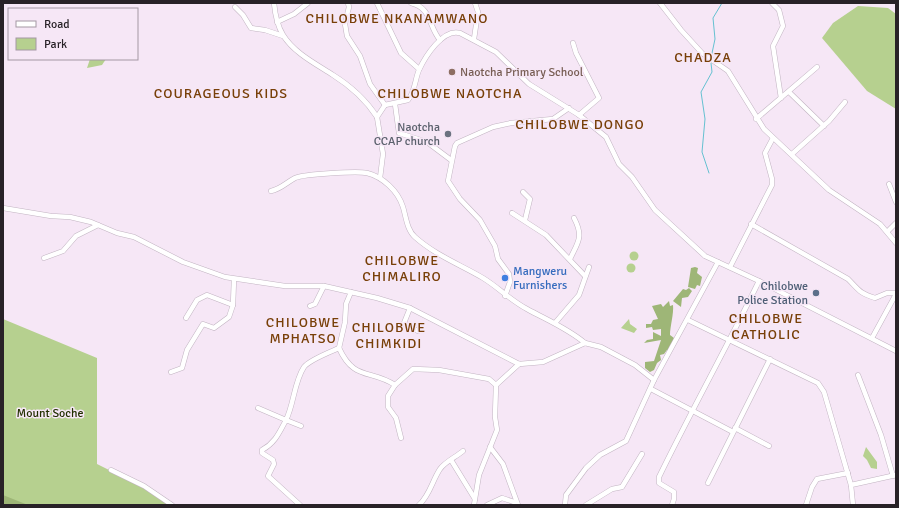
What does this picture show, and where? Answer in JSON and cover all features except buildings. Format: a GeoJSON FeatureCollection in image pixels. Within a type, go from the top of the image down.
{"type":"FeatureCollection","features":[{"type":"Feature","properties":{"kind":"street"},"geometry":{"type":"LineString","coordinates":[[274,3],[277,22],[283,36]]}},
{"type":"Feature","properties":{"kind":"street"},"geometry":{"type":"LineString","coordinates":[[277,22],[294,14],[308,3]]}},
{"type":"Feature","properties":{"kind":"street"},"geometry":{"type":"LineString","coordinates":[[348,3],[349,6],[345,24],[347,36],[358,52],[370,84],[385,104]]}},
{"type":"Feature","properties":{"kind":"street"},"geometry":{"type":"LineString","coordinates":[[377,3],[400,50],[411,64],[419,69]]}},
{"type":"Feature","properties":{"kind":"street"},"geometry":{"type":"LineString","coordinates":[[411,3],[418,5],[424,10],[431,23],[433,31],[440,40]]}},
{"type":"Feature","properties":{"kind":"street"},"geometry":{"type":"LineString","coordinates":[[474,39],[478,12],[475,3]]}},
{"type":"Feature","properties":{"kind":"street"},"geometry":{"type":"LineString","coordinates":[[660,3],[681,30],[702,53],[729,72],[756,119],[773,138],[792,154],[829,190],[877,222],[888,232],[896,243]]}},
{"type":"Feature","properties":{"kind":"street"},"geometry":{"type":"LineString","coordinates":[[772,3],[779,10],[783,26],[773,46],[781,98]]}},
{"type":"Feature","properties":{"kind":"street"},"geometry":{"type":"LineString","coordinates":[[234,8],[243,15],[251,28],[264,30],[283,36],[314,64],[333,74],[362,97],[377,117],[383,154],[380,178]]}},
{"type":"Feature","properties":{"kind":"street"},"geometry":{"type":"LineString","coordinates":[[385,104],[395,104],[405,101],[410,97],[419,69],[440,40],[454,32],[474,39],[496,52],[529,84],[579,115],[607,139],[619,164],[632,177],[661,216],[705,256],[759,281],[896,351]]}},
{"type":"Feature","properties":{"kind":"street"},"geometry":{"type":"LineString","coordinates":[[573,43],[576,53],[599,98],[579,115]]}},
{"type":"Feature","properties":{"kind":"street"},"geometry":{"type":"LineString","coordinates":[[756,119],[817,67]]}},
{"type":"Feature","properties":{"kind":"street"},"geometry":{"type":"LineString","coordinates":[[789,92],[824,126]]}},
{"type":"Feature","properties":{"kind":"street"},"geometry":{"type":"LineString","coordinates":[[792,154],[824,126],[845,102]]}},
{"type":"Feature","properties":{"kind":"street"},"geometry":{"type":"LineString","coordinates":[[377,117],[385,104]]}},
{"type":"Feature","properties":{"kind":"street"},"geometry":{"type":"LineString","coordinates":[[395,104],[399,133],[427,142],[451,160]]}},
{"type":"Feature","properties":{"kind":"street"},"geometry":{"type":"LineString","coordinates":[[506,296],[510,282],[509,274],[498,259],[496,246],[480,220],[460,199],[448,181],[451,160],[456,143],[493,127],[511,123],[553,119],[569,108]]}},
{"type":"Feature","properties":{"kind":"street"},"geometry":{"type":"LineString","coordinates":[[730,267],[772,184],[765,153],[773,138]]}},
{"type":"Feature","properties":{"kind":"street"},"geometry":{"type":"LineString","coordinates":[[271,191],[277,189],[294,178],[311,174],[342,174],[356,171],[380,178],[397,195],[402,205],[408,226],[415,237],[444,257],[483,278],[506,296],[555,323],[585,343],[606,349],[635,365],[654,380]]}},
{"type":"Feature","properties":{"kind":"street"},"geometry":{"type":"LineString","coordinates":[[889,184],[896,202]]}},
{"type":"Feature","properties":{"kind":"street"},"geometry":{"type":"LineString","coordinates":[[523,192],[530,199],[525,220]]}},
{"type":"Feature","properties":{"kind":"street"},"geometry":{"type":"LineString","coordinates":[[3,208],[51,216],[70,217],[98,225],[134,237],[204,271],[234,278],[285,286],[324,286],[410,308],[519,364],[543,362],[585,343]]}},
{"type":"Feature","properties":{"kind":"street"},"geometry":{"type":"LineString","coordinates":[[512,213],[546,235],[570,259],[584,276]]}},
{"type":"Feature","properties":{"kind":"street"},"geometry":{"type":"LineString","coordinates":[[570,259],[580,238],[579,228],[574,218]]}},
{"type":"Feature","properties":{"kind":"street"},"geometry":{"type":"LineString","coordinates":[[888,232],[896,223]]}},
{"type":"Feature","properties":{"kind":"street"},"geometry":{"type":"LineString","coordinates":[[751,224],[848,279],[857,290],[864,294],[875,298],[888,293],[896,293],[872,338]]}},
{"type":"Feature","properties":{"kind":"street"},"geometry":{"type":"LineString","coordinates":[[44,258],[63,251],[76,236],[98,225]]}},
{"type":"Feature","properties":{"kind":"street"},"geometry":{"type":"LineString","coordinates":[[565,505],[566,495],[586,468],[600,455],[625,443],[654,380],[688,320],[718,262]]}},
{"type":"Feature","properties":{"kind":"street"},"geometry":{"type":"LineString","coordinates":[[555,323],[579,295],[584,276],[589,267]]}},
{"type":"Feature","properties":{"kind":"street"},"geometry":{"type":"LineString","coordinates":[[171,372],[182,368],[187,350],[203,324],[214,328],[229,317],[233,305],[234,278]]}},
{"type":"Feature","properties":{"kind":"street"},"geometry":{"type":"LineString","coordinates":[[672,505],[674,492],[659,483],[658,480],[691,411],[730,340],[759,281]]}},
{"type":"Feature","properties":{"kind":"street"},"geometry":{"type":"LineString","coordinates":[[310,306],[315,304],[324,286]]}},
{"type":"Feature","properties":{"kind":"street"},"geometry":{"type":"LineString","coordinates":[[351,292],[346,304],[345,322],[339,348],[354,370],[366,375],[377,377],[395,385]]}},
{"type":"Feature","properties":{"kind":"street"},"geometry":{"type":"LineString","coordinates":[[186,318],[197,300],[207,295],[233,305]]}},
{"type":"Feature","properties":{"kind":"street"},"geometry":{"type":"LineString","coordinates":[[410,308],[404,323],[418,331]]}},
{"type":"Feature","properties":{"kind":"street"},"geometry":{"type":"LineString","coordinates":[[688,320],[818,383],[824,392],[848,472],[853,505]]}},
{"type":"Feature","properties":{"kind":"street"},"geometry":{"type":"LineString","coordinates":[[300,505],[268,476],[274,464],[273,460],[262,453],[262,450],[270,446],[276,440],[292,408],[304,366],[310,361],[339,348]]}},
{"type":"Feature","properties":{"kind":"street"},"geometry":{"type":"LineString","coordinates":[[708,483],[770,359]]}},
{"type":"Feature","properties":{"kind":"street"},"geometry":{"type":"LineString","coordinates":[[474,505],[479,475],[498,428],[495,417],[496,385],[519,364]]}},
{"type":"Feature","properties":{"kind":"street"},"geometry":{"type":"LineString","coordinates":[[401,438],[396,418],[388,407],[388,396],[395,385],[413,369],[428,369],[489,379],[496,385]]}},
{"type":"Feature","properties":{"kind":"street"},"geometry":{"type":"LineString","coordinates":[[851,485],[895,475],[858,375]]}},
{"type":"Feature","properties":{"kind":"street"},"geometry":{"type":"LineString","coordinates":[[651,389],[691,411],[769,446]]}},
{"type":"Feature","properties":{"kind":"street"},"geometry":{"type":"LineString","coordinates":[[258,408],[301,426]]}},
{"type":"Feature","properties":{"kind":"street"},"geometry":{"type":"LineString","coordinates":[[490,447],[506,470],[517,504]]}},
{"type":"Feature","properties":{"kind":"street"},"geometry":{"type":"LineString","coordinates":[[419,505],[426,500],[434,480],[441,468],[463,451]]}},
{"type":"Feature","properties":{"kind":"street"},"geometry":{"type":"LineString","coordinates":[[586,505],[612,489],[622,487],[642,454]]}},
{"type":"Feature","properties":{"kind":"street"},"geometry":{"type":"LineString","coordinates":[[451,460],[475,499]]}},
{"type":"Feature","properties":{"kind":"street"},"geometry":{"type":"LineString","coordinates":[[111,470],[144,486],[172,505]]}},
{"type":"Feature","properties":{"kind":"street"},"geometry":{"type":"LineString","coordinates":[[806,505],[812,486],[816,479],[848,472]]}},
{"type":"Feature","properties":{"kind":"street"},"geometry":{"type":"LineString","coordinates":[[487,505],[502,498],[517,504]]}},
{"type":"Feature","properties":{"kind":"green space"},"geometry":{"type":"Polygon","coordinates":[[[858,6],[888,8],[896,14],[896,109],[867,91],[822,38],[833,23],[858,6]]]}},
{"type":"Feature","properties":{"kind":"green space"},"geometry":{"type":"Polygon","coordinates":[[[90,60],[105,60],[102,65],[87,68],[90,60]]]}},
{"type":"Feature","properties":{"kind":"green space"},"geometry":{"type":"Polygon","coordinates":[[[634,251],[639,256],[634,261],[629,256],[634,251]]]}},
{"type":"Feature","properties":{"kind":"green space"},"geometry":{"type":"Polygon","coordinates":[[[629,264],[633,264],[635,268],[633,272],[629,272],[627,270],[627,266],[629,264]]]}},
{"type":"Feature","properties":{"kind":"green space"},"geometry":{"type":"Polygon","coordinates":[[[691,268],[698,268],[697,273],[702,277],[700,286],[697,285],[695,289],[688,287],[691,268]]]}},
{"type":"Feature","properties":{"kind":"green space"},"geometry":{"type":"Polygon","coordinates":[[[689,288],[692,291],[688,297],[682,298],[681,307],[673,301],[683,289],[686,290],[689,288]]]}},
{"type":"Feature","properties":{"kind":"green space"},"geometry":{"type":"Polygon","coordinates":[[[669,301],[670,306],[673,305],[670,335],[674,338],[670,350],[667,350],[664,354],[660,355],[661,360],[657,363],[654,370],[650,372],[645,368],[645,362],[654,361],[661,340],[644,343],[647,340],[653,339],[653,332],[661,336],[661,329],[653,330],[652,327],[646,328],[646,324],[651,324],[653,320],[658,319],[652,306],[661,304],[663,307],[669,301]]]}},
{"type":"Feature","properties":{"kind":"green space","name":"Mount Soche"},"geometry":{"type":"Polygon","coordinates":[[[3,319],[97,358],[97,464],[145,488],[169,505],[3,505],[3,319]]]}},
{"type":"Feature","properties":{"kind":"green space"},"geometry":{"type":"Polygon","coordinates":[[[629,319],[630,324],[637,329],[634,333],[621,328],[629,319]]]}},
{"type":"Feature","properties":{"kind":"green space"},"geometry":{"type":"Polygon","coordinates":[[[866,447],[877,462],[877,469],[871,468],[863,456],[866,447]]]}},
{"type":"Feature","properties":{"kind":"green space"},"geometry":{"type":"Polygon","coordinates":[[[3,495],[28,505],[3,505],[3,495]]]}},
{"type":"Feature","properties":{"kind":"waterway"},"geometry":{"type":"LineString","coordinates":[[711,58],[715,39],[713,18],[722,3]]}},
{"type":"Feature","properties":{"kind":"waterway"},"geometry":{"type":"LineString","coordinates":[[709,173],[702,152],[705,119],[701,92],[712,72],[711,63]]}},
{"type":"Feature","properties":{"kind":"place","name":"Naotcha Primary School"},"geometry":{"type":"Point","coordinates":[452,72]}},
{"type":"Feature","properties":{"kind":"place","name":"Naotcha CCAP church"},"geometry":{"type":"Point","coordinates":[448,134]}},
{"type":"Feature","properties":{"kind":"place","name":"Mangweru Furnishers"},"geometry":{"type":"Point","coordinates":[505,278]}},
{"type":"Feature","properties":{"kind":"place","name":"Chilobwe Police Station"},"geometry":{"type":"Point","coordinates":[816,293]}},
{"type":"Feature","properties":{"kind":"district","name":"CHILOBWE NKANAMWANO"},"geometry":{"type":"Point","coordinates":[397,18]}},
{"type":"Feature","properties":{"kind":"district","name":"CHADZA"},"geometry":{"type":"Point","coordinates":[703,57]}},
{"type":"Feature","properties":{"kind":"district","name":"COURAGEOUS KIDS"},"geometry":{"type":"Point","coordinates":[221,93]}},
{"type":"Feature","properties":{"kind":"district","name":"CHILOBWE NAOTCHA"},"geometry":{"type":"Point","coordinates":[450,93]}},
{"type":"Feature","properties":{"kind":"district","name":"CHILOBWE DONGO"},"geometry":{"type":"Point","coordinates":[580,124]}},
{"type":"Feature","properties":{"kind":"district","name":"CHILOBWE CHIMALIRO"},"geometry":{"type":"Point","coordinates":[402,268]}},
{"type":"Feature","properties":{"kind":"district","name":"CHILOBWE CATHOLIC"},"geometry":{"type":"Point","coordinates":[766,326]}},
{"type":"Feature","properties":{"kind":"district","name":"CHILOBWE MPHATSO"},"geometry":{"type":"Point","coordinates":[303,330]}},
{"type":"Feature","properties":{"kind":"district","name":"CHILOBWE CHIMKIDI"},"geometry":{"type":"Point","coordinates":[389,336]}}]}
